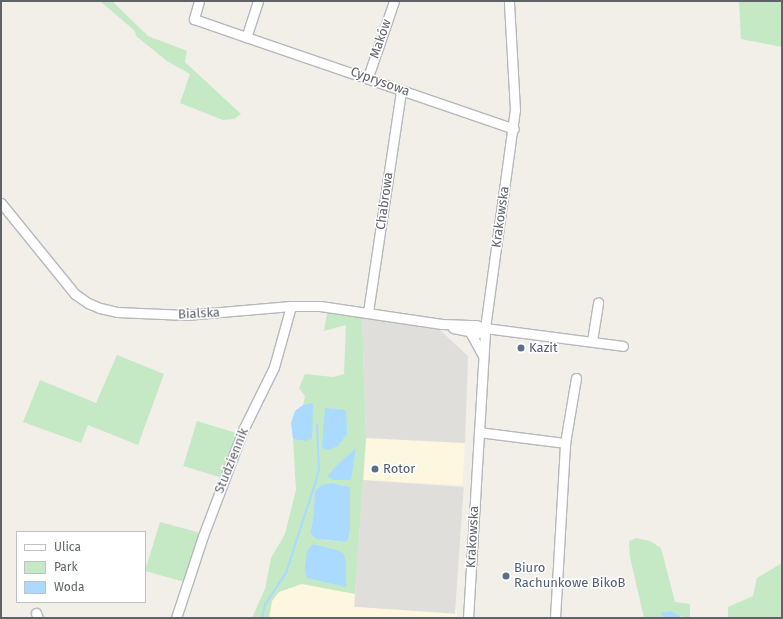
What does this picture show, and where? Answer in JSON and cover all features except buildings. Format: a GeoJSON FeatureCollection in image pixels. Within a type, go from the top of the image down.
{"type":"FeatureCollection","features":[{"type":"Feature","properties":{"kind":"street","name":"Cyprysowa"},"geometry":{"type":"LineString","coordinates":[[200,1],[194,19],[368,77],[514,129]]}},
{"type":"Feature","properties":{"kind":"street"},"geometry":{"type":"LineString","coordinates":[[246,37],[258,1]]}},
{"type":"Feature","properties":{"kind":"street","name":"Maków"},"geometry":{"type":"LineString","coordinates":[[368,77],[394,1]]}},
{"type":"Feature","properties":{"kind":"street","name":"Krakowska"},"geometry":{"type":"LineString","coordinates":[[468,618],[483,355],[486,324],[514,129],[515,92],[509,1]]}},
{"type":"Feature","properties":{"kind":"street","name":"Chabrowa"},"geometry":{"type":"LineString","coordinates":[[368,312],[401,90]]}},
{"type":"Feature","properties":{"kind":"street","name":"Bialska"},"geometry":{"type":"LineString","coordinates":[[1,203],[75,294],[88,303],[100,308],[117,312],[186,315],[291,306],[320,306],[473,328],[486,324],[623,346]]}},
{"type":"Feature","properties":{"kind":"street"},"geometry":{"type":"LineString","coordinates":[[592,341],[598,302]]}},
{"type":"Feature","properties":{"kind":"street","name":"Studziennik"},"geometry":{"type":"LineString","coordinates":[[176,618],[203,536],[243,430],[274,367],[291,306]]}},
{"type":"Feature","properties":{"kind":"street"},"geometry":{"type":"LineString","coordinates":[[473,328],[483,355]]}},
{"type":"Feature","properties":{"kind":"street"},"geometry":{"type":"LineString","coordinates":[[555,618],[565,443],[576,378]]}},
{"type":"Feature","properties":{"kind":"street"},"geometry":{"type":"LineString","coordinates":[[479,432],[565,443]]}},
{"type":"Feature","properties":{"kind":"shaded area"},"geometry":{"type":"Polygon","coordinates":[[[362,318],[440,330],[468,356],[465,443],[366,438],[362,318]]]}},
{"type":"Feature","properties":{"kind":"shaded area"},"geometry":{"type":"Polygon","coordinates":[[[366,438],[465,443],[463,485],[364,480],[366,438]]]}},
{"type":"Feature","properties":{"kind":"shaded area"},"geometry":{"type":"Polygon","coordinates":[[[363,480],[464,487],[455,614],[354,607],[363,480]]]}},
{"type":"Feature","properties":{"kind":"shaded area"},"geometry":{"type":"Polygon","coordinates":[[[302,584],[355,594],[355,607],[457,609],[457,618],[269,618],[272,601],[279,592],[302,584]]]}},
{"type":"Feature","properties":{"kind":"green space"},"geometry":{"type":"Polygon","coordinates":[[[100,1],[112,1],[148,36],[187,51],[185,62],[241,114],[234,119],[223,120],[180,103],[190,74],[167,61],[136,36],[135,31],[100,1]]]}},
{"type":"Feature","properties":{"kind":"green space"},"geometry":{"type":"Polygon","coordinates":[[[739,1],[782,1],[782,47],[741,39],[739,1]]]}},
{"type":"Feature","properties":{"kind":"green space"},"geometry":{"type":"Polygon","coordinates":[[[327,313],[362,318],[366,438],[355,594],[302,584],[279,592],[272,601],[269,618],[252,618],[265,589],[271,558],[285,534],[296,490],[293,439],[304,441],[313,404],[303,405],[305,396],[299,388],[305,374],[333,377],[344,374],[346,325],[324,331],[327,313]],[[332,483],[315,496],[310,533],[323,540],[345,542],[350,529],[350,487],[332,483]],[[313,544],[321,580],[346,586],[346,561],[334,549],[313,544]]]}},
{"type":"Feature","properties":{"kind":"green space"},"geometry":{"type":"Polygon","coordinates":[[[117,355],[164,374],[138,445],[88,425],[81,443],[23,422],[40,380],[96,403],[117,355]]]}},
{"type":"Feature","properties":{"kind":"green space"},"geometry":{"type":"Polygon","coordinates":[[[197,421],[237,433],[223,478],[183,466],[197,421]]]}},
{"type":"Feature","properties":{"kind":"green space"},"geometry":{"type":"Polygon","coordinates":[[[160,522],[197,532],[200,535],[185,582],[146,571],[160,522]]]}},
{"type":"Feature","properties":{"kind":"green space"},"geometry":{"type":"Polygon","coordinates":[[[636,538],[650,541],[661,548],[675,602],[690,604],[690,618],[662,613],[663,618],[644,618],[630,557],[629,541],[636,538]]]}},
{"type":"Feature","properties":{"kind":"green space"},"geometry":{"type":"Polygon","coordinates":[[[782,563],[782,618],[728,618],[728,607],[753,596],[757,578],[782,563]]]}},
{"type":"Feature","properties":{"kind":"water"},"geometry":{"type":"Polygon","coordinates":[[[313,403],[312,439],[304,441],[293,439],[291,423],[295,411],[303,405],[313,403]]]}},
{"type":"Feature","properties":{"kind":"water"},"geometry":{"type":"Polygon","coordinates":[[[325,408],[346,410],[347,434],[338,446],[328,450],[322,448],[325,408]]]}},
{"type":"Feature","properties":{"kind":"water"},"geometry":{"type":"Polygon","coordinates":[[[356,448],[351,480],[333,480],[328,476],[335,467],[356,448]]]}},
{"type":"Feature","properties":{"kind":"water"},"geometry":{"type":"Polygon","coordinates":[[[332,483],[350,487],[350,529],[348,540],[345,542],[317,539],[310,533],[313,519],[315,491],[322,485],[332,483]]]}},
{"type":"Feature","properties":{"kind":"water"},"geometry":{"type":"Polygon","coordinates":[[[313,544],[334,549],[343,553],[346,561],[346,587],[307,578],[305,568],[307,551],[313,544]]]}},
{"type":"Feature","properties":{"kind":"water"},"geometry":{"type":"Polygon","coordinates":[[[671,611],[682,618],[663,618],[661,613],[671,611]]]}},
{"type":"Feature","properties":{"kind":"waterway"},"geometry":{"type":"LineString","coordinates":[[262,618],[265,605],[286,573],[315,484],[319,469],[317,425]]}},
{"type":"Feature","properties":{"kind":"place","name":"Kazit"},"geometry":{"type":"Point","coordinates":[521,348]}},
{"type":"Feature","properties":{"kind":"place","name":"Rotor"},"geometry":{"type":"Point","coordinates":[375,469]}},
{"type":"Feature","properties":{"kind":"place","name":"Biuro Rachunkowe BikoB"},"geometry":{"type":"Point","coordinates":[506,576]}}]}
